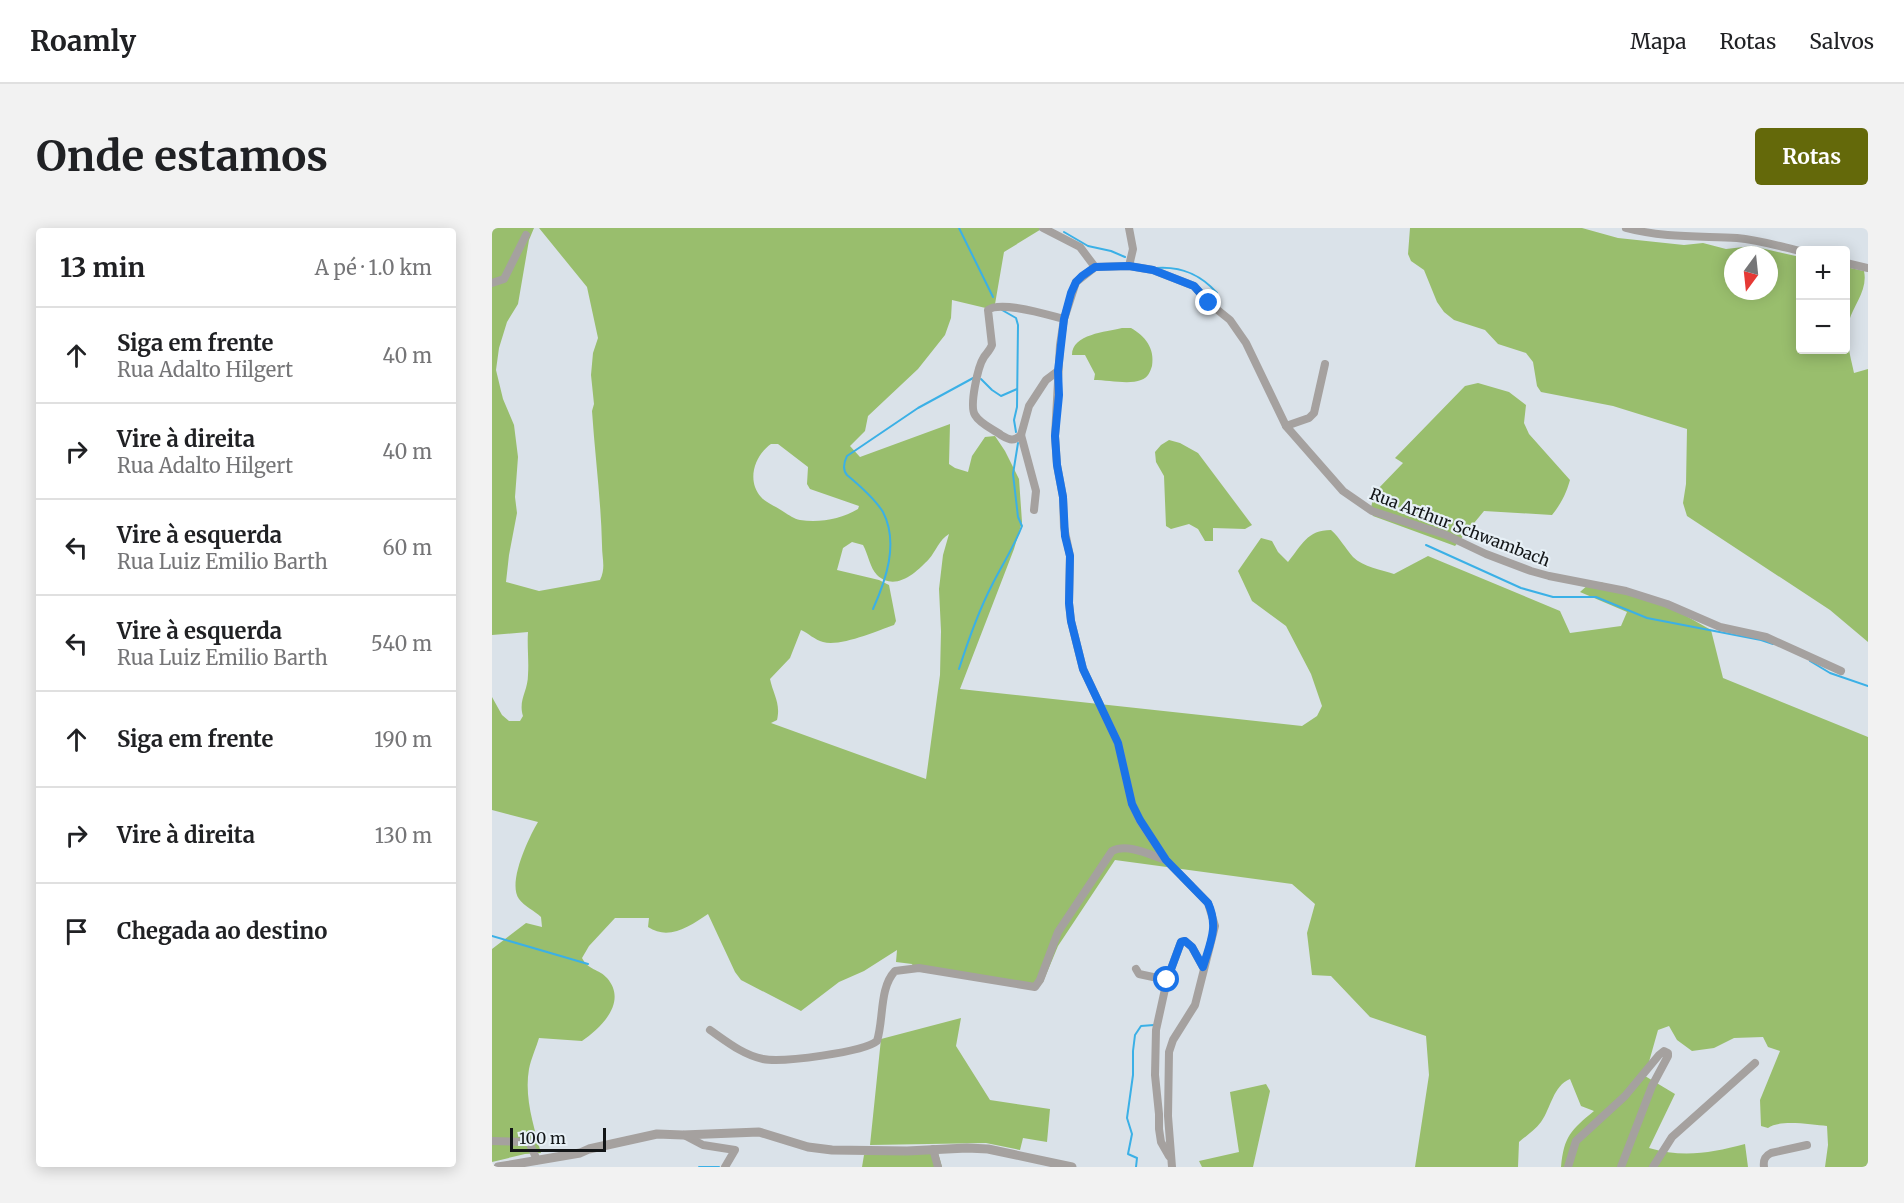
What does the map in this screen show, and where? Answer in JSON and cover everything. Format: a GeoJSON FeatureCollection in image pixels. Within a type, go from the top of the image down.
{"type":"FeatureCollection","features":[{"type":"Feature","properties":{"kind":"street"},"geometry":{"type":"LineString","coordinates":[[1043,228],[1080,247],[1095,267],[1076,282],[1064,319],[1058,371],[1059,395],[1055,436],[1063,497],[1065,536],[1070,556],[1071,621],[1083,669],[1118,743],[1132,804],[1148,836],[1166,860],[1208,903],[1215,926],[1195,1005],[1173,1040],[1169,1052],[1167,1095],[1171,1164]]}},
{"type":"Feature","properties":{"kind":"street"},"geometry":{"type":"LineString","coordinates":[[1129,228],[1133,249],[1129,266]]}},
{"type":"Feature","properties":{"kind":"street"},"geometry":{"type":"LineString","coordinates":[[1626,228],[1662,235],[1756,241],[1796,250]]}},
{"type":"Feature","properties":{"kind":"street"},"geometry":{"type":"LineString","coordinates":[[492,283],[504,279],[526,235]]}},
{"type":"Feature","properties":{"kind":"street"},"geometry":{"type":"LineString","coordinates":[[1850,264],[1868,268]]}},
{"type":"Feature","properties":{"kind":"street","name":"Rua Arthur Schwambach"},"geometry":{"type":"LineString","coordinates":[[1095,267],[1129,266],[1153,270],[1194,286],[1209,303],[1230,320],[1246,343],[1287,426],[1343,491],[1372,511],[1446,535],[1486,554],[1531,571],[1626,591],[1667,604],[1720,627],[1766,636],[1841,671]]}},
{"type":"Feature","properties":{"kind":"street"},"geometry":{"type":"LineString","coordinates":[[1021,435],[1009,440],[981,422],[973,411],[981,365],[992,345],[988,310],[994,306],[1018,308],[1064,319]]}},
{"type":"Feature","properties":{"kind":"street"},"geometry":{"type":"LineString","coordinates":[[1287,426],[1310,418],[1314,413],[1325,364]]}},
{"type":"Feature","properties":{"kind":"street"},"geometry":{"type":"LineString","coordinates":[[1034,510],[1036,491],[1021,435],[1029,406],[1046,380],[1058,371]]}},
{"type":"Feature","properties":{"kind":"street"},"geometry":{"type":"LineString","coordinates":[[710,1030],[736,1048],[763,1059],[790,1059],[842,1053],[877,1041],[886,991],[891,975],[896,971],[919,968],[1035,987],[1040,980],[1058,932],[1112,851],[1127,848],[1166,860]]}},
{"type":"Feature","properties":{"kind":"street"},"geometry":{"type":"LineString","coordinates":[[1171,1164],[1161,1142],[1159,1129],[1160,1114],[1155,1075],[1156,1030],[1167,980],[1181,942],[1185,941],[1192,947],[1203,967]]}},
{"type":"Feature","properties":{"kind":"street"},"geometry":{"type":"LineString","coordinates":[[1136,969],[1139,974],[1167,980]]}},
{"type":"Feature","properties":{"kind":"street"},"geometry":{"type":"LineString","coordinates":[[1568,1167],[1576,1141],[1625,1096],[1664,1051],[1668,1053],[1668,1056],[1652,1086],[1621,1167]]}},
{"type":"Feature","properties":{"kind":"street"},"geometry":{"type":"LineString","coordinates":[[1653,1167],[1672,1137],[1755,1063]]}},
{"type":"Feature","properties":{"kind":"street"},"geometry":{"type":"LineString","coordinates":[[498,1167],[580,1153],[657,1134],[759,1132],[808,1147],[832,1150],[907,1152],[933,1149],[988,1149],[1072,1167]]}},
{"type":"Feature","properties":{"kind":"street"},"geometry":{"type":"LineString","coordinates":[[683,1135],[703,1145],[735,1150],[725,1167]]}},
{"type":"Feature","properties":{"kind":"street"},"geometry":{"type":"LineString","coordinates":[[492,1141],[529,1142],[537,1160]]}},
{"type":"Feature","properties":{"kind":"street"},"geometry":{"type":"LineString","coordinates":[[1764,1167],[1763,1162],[1771,1153],[1807,1145]]}},
{"type":"Feature","properties":{"kind":"street"},"geometry":{"type":"LineString","coordinates":[[933,1149],[938,1167]]}},
{"type":"Feature","properties":{"kind":"green space"},"geometry":{"type":"Polygon","coordinates":[[[492,228],[534,228],[529,240],[518,304],[507,322],[499,348],[496,370],[503,399],[514,425],[518,457],[515,497],[517,513],[506,582],[539,591],[600,580],[603,567],[591,375],[593,353],[598,338],[587,287],[539,228],[1043,228],[1004,252],[994,310],[952,300],[951,318],[945,335],[918,369],[868,416],[865,431],[850,446],[860,457],[950,424],[949,464],[968,472],[972,456],[985,437],[995,436],[1019,479],[1022,522],[1014,549],[960,689],[1302,726],[1317,716],[1322,706],[1311,674],[1286,626],[1252,601],[1238,571],[1261,538],[1272,541],[1278,552],[1288,562],[1311,536],[1331,530],[1353,557],[1367,566],[1394,574],[1428,556],[1560,611],[1570,633],[1621,626],[1627,612],[1580,592],[1589,584],[1600,582],[1629,590],[1672,608],[1711,630],[1723,678],[1868,737],[1868,1167],[1825,1167],[1828,1145],[1827,1126],[1788,1123],[1768,1128],[1761,1126],[1760,1100],[1780,1051],[1768,1047],[1763,1037],[1734,1038],[1714,1048],[1692,1051],[1677,1040],[1669,1026],[1658,1030],[1645,1076],[1675,1094],[1649,1148],[1685,1154],[1720,1150],[1745,1144],[1748,1167],[1561,1167],[1564,1148],[1570,1134],[1594,1111],[1581,1106],[1570,1079],[1564,1082],[1556,1092],[1541,1122],[1519,1142],[1518,1167],[1415,1167],[1429,1075],[1426,1036],[1370,1017],[1331,976],[1312,975],[1307,933],[1315,904],[1292,884],[1115,860],[1058,946],[1043,982],[1038,988],[915,971],[912,964],[896,962],[897,950],[864,971],[839,982],[801,1011],[741,980],[708,914],[679,930],[664,933],[648,927],[649,918],[615,918],[589,946],[582,958],[587,965],[607,978],[613,987],[615,996],[610,1014],[582,1041],[539,1038],[531,1061],[528,1080],[529,1101],[541,1153],[525,1154],[492,1162],[492,949],[526,923],[542,927],[541,917],[519,899],[516,892],[517,872],[538,822],[492,810],[492,697],[502,715],[509,721],[520,721],[523,716],[522,700],[528,681],[528,632],[492,635],[492,228]],[[771,444],[757,461],[753,476],[756,490],[766,501],[794,518],[808,521],[837,518],[858,509],[859,506],[810,489],[807,484],[808,467],[778,444],[771,444]],[[949,534],[912,575],[891,582],[877,575],[863,545],[852,542],[843,548],[837,570],[879,580],[889,585],[896,621],[894,625],[858,638],[830,643],[817,640],[801,630],[790,658],[770,679],[778,709],[777,720],[771,723],[926,779],[940,675],[939,589],[943,555],[949,534]]]}},
{"type":"Feature","properties":{"kind":"green space"},"geometry":{"type":"Polygon","coordinates":[[[1410,228],[1582,228],[1618,238],[1684,245],[1703,243],[1724,248],[1724,300],[1778,300],[1778,252],[1796,256],[1796,354],[1850,354],[1854,373],[1868,369],[1868,642],[1830,610],[1687,516],[1683,503],[1686,484],[1687,429],[1613,406],[1541,392],[1537,386],[1533,362],[1526,353],[1498,344],[1485,330],[1454,320],[1444,312],[1437,302],[1424,270],[1411,261],[1408,254],[1410,228]]]}},
{"type":"Feature","properties":{"kind":"green space"},"geometry":{"type":"Polygon","coordinates":[[[1850,268],[1864,271],[1865,278],[1860,297],[1850,318],[1850,268]]]}},
{"type":"Feature","properties":{"kind":"green space"},"geometry":{"type":"Polygon","coordinates":[[[1131,328],[1148,343],[1153,360],[1149,373],[1145,378],[1136,381],[1094,380],[1095,374],[1085,355],[1072,355],[1073,348],[1078,342],[1091,335],[1131,328]]]}},
{"type":"Feature","properties":{"kind":"green space"},"geometry":{"type":"Polygon","coordinates":[[[1478,383],[1509,392],[1526,405],[1524,423],[1529,434],[1570,480],[1563,499],[1552,515],[1484,511],[1455,546],[1373,516],[1370,511],[1375,492],[1403,463],[1395,458],[1465,386],[1478,383]]]}},
{"type":"Feature","properties":{"kind":"green space"},"geometry":{"type":"Polygon","coordinates":[[[1169,440],[1198,453],[1252,525],[1245,529],[1213,528],[1213,541],[1205,541],[1198,529],[1189,524],[1171,529],[1166,526],[1164,476],[1156,462],[1155,452],[1169,440]]]}},
{"type":"Feature","properties":{"kind":"green space"},"geometry":{"type":"Polygon","coordinates":[[[961,1018],[956,1046],[990,1100],[1050,1109],[1047,1142],[1023,1138],[1020,1150],[986,1143],[870,1145],[881,1039],[961,1018]]]}},
{"type":"Feature","properties":{"kind":"green space"},"geometry":{"type":"Polygon","coordinates":[[[1266,1084],[1270,1091],[1253,1167],[1202,1167],[1199,1161],[1239,1152],[1230,1092],[1266,1084]]]}},
{"type":"Feature","properties":{"kind":"green space"},"geometry":{"type":"Polygon","coordinates":[[[938,1153],[942,1167],[862,1167],[864,1155],[938,1153]]]}},
{"type":"Feature","properties":{"kind":"waterway"},"geometry":{"type":"LineString","coordinates":[[959,228],[993,297]]}},
{"type":"Feature","properties":{"kind":"waterway"},"geometry":{"type":"LineString","coordinates":[[1064,232],[1088,246],[1125,257]]}},
{"type":"Feature","properties":{"kind":"waterway"},"geometry":{"type":"LineString","coordinates":[[1156,268],[1174,268],[1190,273],[1211,286],[1217,293]]}},
{"type":"Feature","properties":{"kind":"waterway"},"geometry":{"type":"LineString","coordinates":[[1002,310],[1016,318],[1018,325],[1017,407],[1014,420],[1016,432]]}},
{"type":"Feature","properties":{"kind":"waterway"},"geometry":{"type":"LineString","coordinates":[[873,609],[889,561],[888,524],[880,507],[845,473],[846,458],[918,408],[975,377]]}},
{"type":"Feature","properties":{"kind":"waterway"},"geometry":{"type":"LineString","coordinates":[[981,379],[1001,396],[1017,389]]}},
{"type":"Feature","properties":{"kind":"waterway"},"geometry":{"type":"LineString","coordinates":[[959,669],[982,606],[1022,526],[1018,517],[1013,474],[1018,443]]}},
{"type":"Feature","properties":{"kind":"waterway"},"geometry":{"type":"LineString","coordinates":[[1426,545],[1521,588],[1553,597],[1596,597],[1647,618],[1773,644]]}},
{"type":"Feature","properties":{"kind":"waterway"},"geometry":{"type":"LineString","coordinates":[[1810,661],[1830,673],[1868,686]]}},
{"type":"Feature","properties":{"kind":"waterway"},"geometry":{"type":"LineString","coordinates":[[492,936],[588,964]]}},
{"type":"Feature","properties":{"kind":"waterway"},"geometry":{"type":"LineString","coordinates":[[1136,1167],[1137,1158],[1128,1154],[1132,1134],[1127,1118],[1133,1075],[1135,1035],[1141,1026],[1154,1025]]}},
{"type":"Feature","properties":{"kind":"waterway"},"geometry":{"type":"LineString","coordinates":[[699,1167],[719,1167]]}},
{"type":"Feature","properties":{"kind":"route"},"geometry":{"type":"LineString","coordinates":[[1167,980],[1181,942],[1185,941],[1192,947],[1203,967],[1215,926],[1208,903],[1166,860],[1148,836],[1132,804],[1118,743],[1083,669],[1071,621],[1069,603],[1071,566],[1065,536],[1063,497],[1057,465],[1055,436],[1059,395],[1058,371],[1064,319],[1071,293],[1076,282],[1095,267],[1129,266],[1153,270],[1194,286],[1209,303]]}}]}
